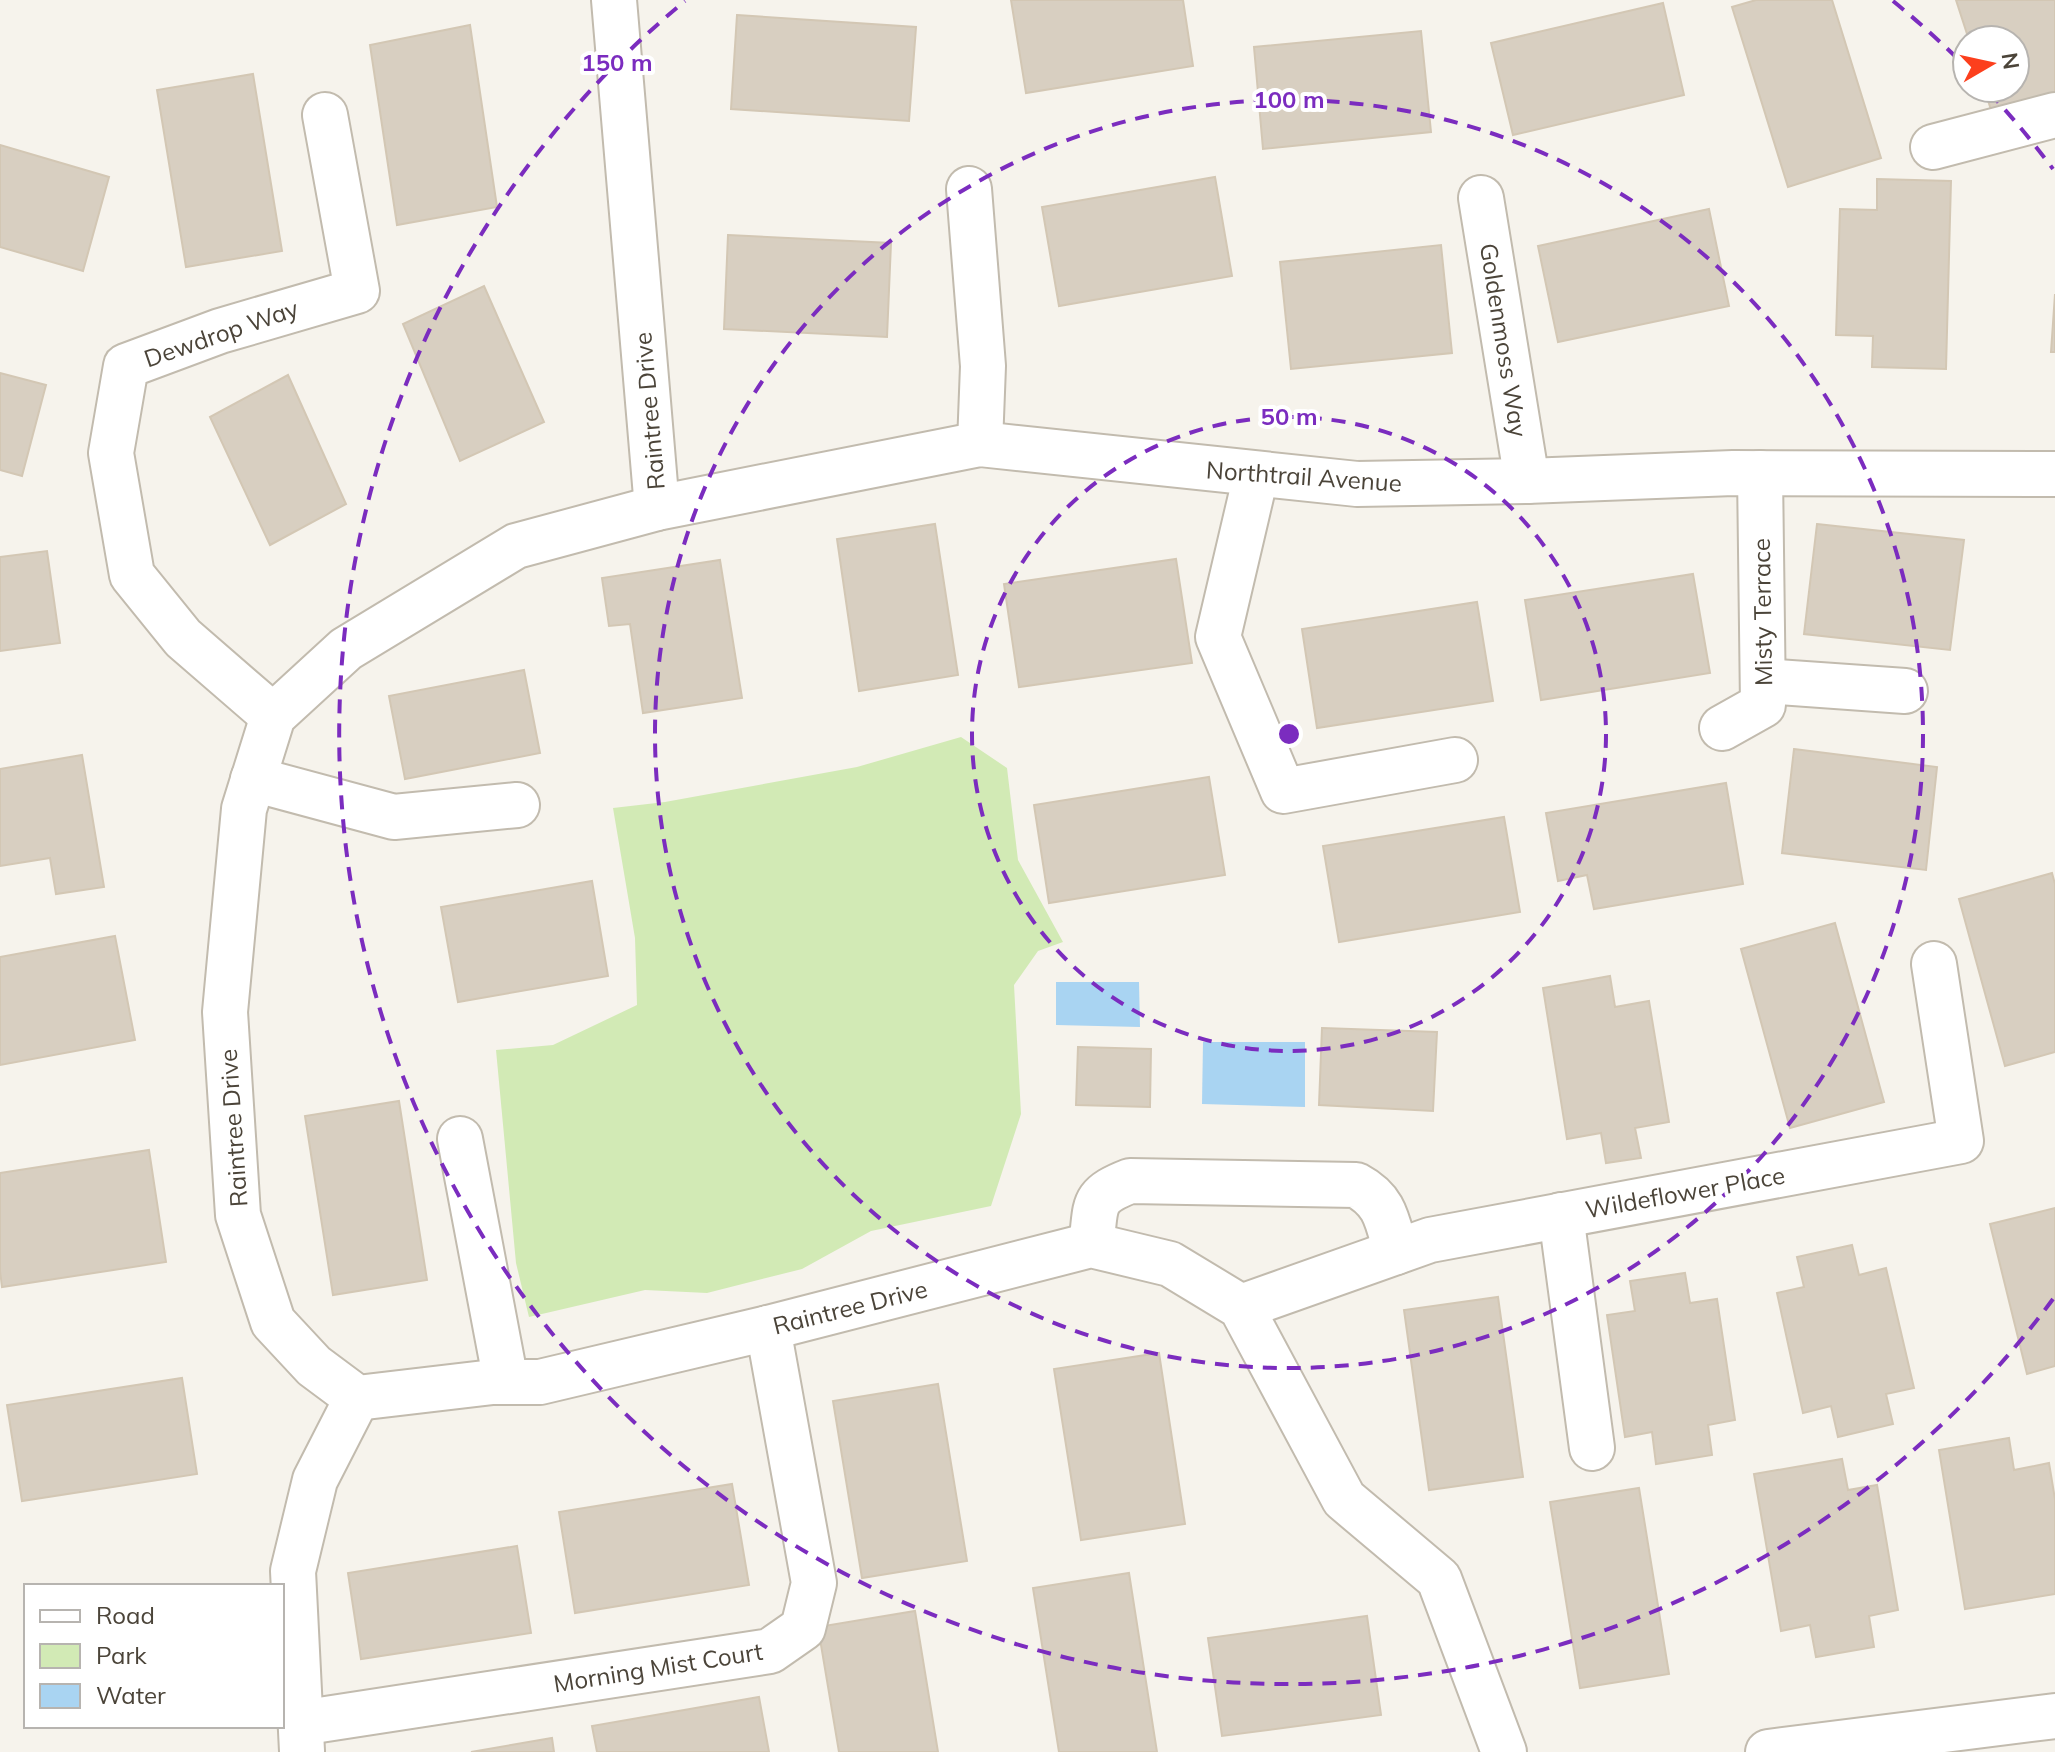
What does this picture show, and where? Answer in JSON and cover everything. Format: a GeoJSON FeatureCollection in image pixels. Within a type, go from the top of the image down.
{"type":"FeatureCollection","features":[{"type":"Feature","properties":{"kind":"street","name":"Raintree Drive"},"geometry":{"type":"LineString","coordinates":[[614,0],[657,508],[516,546],[346,649],[273,716],[244,809],[225,1012],[238,1215],[273,1322],[314,1366],[357,1398],[506,1382],[540,1382],[768,1328],[1091,1245],[1170,1264],[1241,1307]]}},
{"type":"Feature","properties":{"kind":"street","name":"Dewdrop Way"},"geometry":{"type":"LineString","coordinates":[[273,716],[183,638],[132,575],[111,453],[126,366],[220,331],[357,291],[325,115]]}},
{"type":"Feature","properties":{"kind":"street"},"geometry":{"type":"LineString","coordinates":[[1933,147],[2055,115]]}},
{"type":"Feature","properties":{"kind":"street"},"geometry":{"type":"LineString","coordinates":[[969,189],[983,366],[980,444]]}},
{"type":"Feature","properties":{"kind":"street","name":"Goldenmoss Way"},"geometry":{"type":"LineString","coordinates":[[1481,198],[1527,481]]}},
{"type":"Feature","properties":{"kind":"street","name":"Northtrail Avenue"},"geometry":{"type":"LineString","coordinates":[[657,508],[980,444],[1357,484],[1760,473],[2055,474]]}},
{"type":"Feature","properties":{"kind":"street","name":"Misty Terrace"},"geometry":{"type":"LineString","coordinates":[[1722,728],[1763,705],[1760,473]]}},
{"type":"Feature","properties":{"kind":"street"},"geometry":{"type":"LineString","coordinates":[[1256,475],[1218,637],[1283,791],[1455,760]]}},
{"type":"Feature","properties":{"kind":"street"},"geometry":{"type":"LineString","coordinates":[[1763,681],[1905,691]]}},
{"type":"Feature","properties":{"kind":"street"},"geometry":{"type":"LineString","coordinates":[[253,779],[394,817],[517,805]]}},
{"type":"Feature","properties":{"kind":"street","name":"Wildeflower Place"},"geometry":{"type":"LineString","coordinates":[[1241,1307],[1430,1240],[1961,1141],[1934,964]]}},
{"type":"Feature","properties":{"kind":"street"},"geometry":{"type":"LineString","coordinates":[[460,1139],[506,1382]]}},
{"type":"Feature","properties":{"kind":"street"},"geometry":{"type":"LineString","coordinates":[[1091,1245],[1097,1203],[1106,1191],[1130,1181],[1356,1185],[1371,1193],[1383,1208],[1396,1252]]}},
{"type":"Feature","properties":{"kind":"street"},"geometry":{"type":"LineString","coordinates":[[1561,1215],[1592,1448]]}},
{"type":"Feature","properties":{"kind":"street"},"geometry":{"type":"LineString","coordinates":[[1241,1307],[1344,1499],[1439,1579],[1504,1752]]}},
{"type":"Feature","properties":{"kind":"street","name":"Morning Mist Court"},"geometry":{"type":"LineString","coordinates":[[301,1737],[770,1651],[803,1628],[814,1583],[768,1328]]}},
{"type":"Feature","properties":{"kind":"street"},"geometry":{"type":"LineString","coordinates":[[301,1737],[293,1571],[315,1480],[357,1398]]}},
{"type":"Feature","properties":{"kind":"street"},"geometry":{"type":"LineString","coordinates":[[1768,1752],[2055,1716]]}},
{"type":"Feature","properties":{"kind":"green space"},"geometry":{"type":"Polygon","coordinates":[[[961,737],[1007,768],[1018,860],[1063,942],[1038,951],[1014,985],[1021,1114],[991,1206],[871,1231],[802,1269],[707,1293],[645,1290],[529,1317],[516,1263],[496,1050],[553,1045],[637,1005],[635,938],[613,808],[665,802],[857,767],[961,737]]]}},
{"type":"Feature","properties":{"kind":"water"},"geometry":{"type":"Polygon","coordinates":[[[1056,982],[1139,982],[1140,1027],[1056,1025],[1056,982]]]}},
{"type":"Feature","properties":{"kind":"water"},"geometry":{"type":"Polygon","coordinates":[[[1203,1042],[1305,1042],[1305,1107],[1202,1104],[1203,1042]]]}},
{"type":"Feature","properties":{"kind":"building"},"geometry":{"type":"Polygon","coordinates":[[[1011,0],[1183,0],[1193,66],[1026,93],[1011,0]]]}},
{"type":"Feature","properties":{"kind":"building"},"geometry":{"type":"Polygon","coordinates":[[[1756,0],[1832,0],[1881,158],[1788,187],[1732,7],[1756,0]]]}},
{"type":"Feature","properties":{"kind":"building"},"geometry":{"type":"Polygon","coordinates":[[[1956,0],[2055,0],[2055,96],[2031,104],[2031,24],[1964,24],[1956,0]]]}},
{"type":"Feature","properties":{"kind":"building"},"geometry":{"type":"Polygon","coordinates":[[[1663,3],[1684,95],[1513,135],[1491,43],[1663,3]]]}},
{"type":"Feature","properties":{"kind":"building"},"geometry":{"type":"Polygon","coordinates":[[[737,15],[916,27],[909,121],[731,109],[737,15]]]}},
{"type":"Feature","properties":{"kind":"building"},"geometry":{"type":"Polygon","coordinates":[[[470,25],[497,207],[397,225],[370,45],[470,25]]]}},
{"type":"Feature","properties":{"kind":"building"},"geometry":{"type":"Polygon","coordinates":[[[1421,31],[1431,132],[1263,149],[1254,47],[1421,31]]]}},
{"type":"Feature","properties":{"kind":"building"},"geometry":{"type":"Polygon","coordinates":[[[253,74],[282,251],[186,267],[157,90],[253,74]]]}},
{"type":"Feature","properties":{"kind":"building"},"geometry":{"type":"Polygon","coordinates":[[[1989,104],[2030,104],[1993,116],[1989,104]]]}},
{"type":"Feature","properties":{"kind":"building"},"geometry":{"type":"Polygon","coordinates":[[[0,145],[109,177],[83,271],[0,247],[0,145]]]}},
{"type":"Feature","properties":{"kind":"building"},"geometry":{"type":"Polygon","coordinates":[[[1215,177],[1232,276],[1059,306],[1042,207],[1215,177]]]}},
{"type":"Feature","properties":{"kind":"building"},"geometry":{"type":"Polygon","coordinates":[[[1877,179],[1951,181],[1946,369],[1872,367],[1873,336],[1836,335],[1840,209],[1877,210],[1877,179]]]}},
{"type":"Feature","properties":{"kind":"building"},"geometry":{"type":"Polygon","coordinates":[[[1709,209],[1729,306],[1558,342],[1538,246],[1709,209]]]}},
{"type":"Feature","properties":{"kind":"building"},"geometry":{"type":"Polygon","coordinates":[[[728,235],[891,243],[887,337],[724,329],[728,235]]]}},
{"type":"Feature","properties":{"kind":"building"},"geometry":{"type":"Polygon","coordinates":[[[1441,245],[1452,353],[1291,369],[1280,262],[1441,245]]]}},
{"type":"Feature","properties":{"kind":"building"},"geometry":{"type":"Polygon","coordinates":[[[484,286],[544,422],[460,461],[403,324],[484,286]]]}},
{"type":"Feature","properties":{"kind":"building"},"geometry":{"type":"Polygon","coordinates":[[[2055,294],[2055,352],[2051,352],[2055,294]]]}},
{"type":"Feature","properties":{"kind":"building"},"geometry":{"type":"Polygon","coordinates":[[[0,373],[46,385],[22,476],[0,470],[0,373]]]}},
{"type":"Feature","properties":{"kind":"building"},"geometry":{"type":"Polygon","coordinates":[[[288,375],[346,504],[270,545],[210,417],[288,375]]]}},
{"type":"Feature","properties":{"kind":"building"},"geometry":{"type":"Polygon","coordinates":[[[935,524],[958,675],[859,691],[837,539],[935,524]]]}},
{"type":"Feature","properties":{"kind":"building"},"geometry":{"type":"Polygon","coordinates":[[[1817,524],[1964,540],[1950,650],[1804,634],[1817,524]]]}},
{"type":"Feature","properties":{"kind":"building"},"geometry":{"type":"Polygon","coordinates":[[[47,551],[60,643],[0,651],[0,557],[47,551]]]}},
{"type":"Feature","properties":{"kind":"building"},"geometry":{"type":"Polygon","coordinates":[[[1176,559],[1192,663],[1019,687],[1004,584],[1176,559]]]}},
{"type":"Feature","properties":{"kind":"building"},"geometry":{"type":"Polygon","coordinates":[[[720,560],[742,698],[643,713],[630,624],[609,626],[602,578],[720,560]]]}},
{"type":"Feature","properties":{"kind":"building"},"geometry":{"type":"Polygon","coordinates":[[[1693,574],[1710,673],[1541,700],[1525,600],[1693,574]]]}},
{"type":"Feature","properties":{"kind":"building"},"geometry":{"type":"Polygon","coordinates":[[[1477,602],[1493,701],[1317,728],[1302,629],[1477,602]]]}},
{"type":"Feature","properties":{"kind":"building"},"geometry":{"type":"Polygon","coordinates":[[[524,670],[540,753],[405,779],[389,696],[524,670]]]}},
{"type":"Feature","properties":{"kind":"building"},"geometry":{"type":"Polygon","coordinates":[[[1794,749],[1937,767],[1926,870],[1782,853],[1794,749]]]}},
{"type":"Feature","properties":{"kind":"building"},"geometry":{"type":"Polygon","coordinates":[[[82,755],[104,887],[56,894],[50,858],[0,866],[0,769],[82,755]]]}},
{"type":"Feature","properties":{"kind":"building"},"geometry":{"type":"Polygon","coordinates":[[[1209,777],[1225,875],[1049,903],[1034,805],[1209,777]]]}},
{"type":"Feature","properties":{"kind":"building"},"geometry":{"type":"Polygon","coordinates":[[[1726,783],[1743,884],[1594,909],[1587,875],[1558,881],[1546,813],[1726,783]]]}},
{"type":"Feature","properties":{"kind":"building"},"geometry":{"type":"Polygon","coordinates":[[[1504,817],[1520,912],[1339,942],[1323,846],[1504,817]]]}},
{"type":"Feature","properties":{"kind":"building"},"geometry":{"type":"Polygon","coordinates":[[[2052,873],[2055,884],[2055,1052],[2005,1066],[1959,899],[2052,873]]]}},
{"type":"Feature","properties":{"kind":"building"},"geometry":{"type":"Polygon","coordinates":[[[592,881],[608,976],[458,1002],[441,907],[592,881]]]}},
{"type":"Feature","properties":{"kind":"building"},"geometry":{"type":"Polygon","coordinates":[[[1835,923],[1884,1102],[1790,1128],[1741,949],[1835,923]]]}},
{"type":"Feature","properties":{"kind":"building"},"geometry":{"type":"Polygon","coordinates":[[[115,936],[135,1040],[0,1065],[0,957],[115,936]]]}},
{"type":"Feature","properties":{"kind":"building"},"geometry":{"type":"Polygon","coordinates":[[[1610,976],[1615,1007],[1649,1001],[1669,1122],[1635,1128],[1641,1158],[1606,1163],[1601,1133],[1567,1139],[1543,988],[1610,976]]]}},
{"type":"Feature","properties":{"kind":"building"},"geometry":{"type":"Polygon","coordinates":[[[1322,1028],[1437,1032],[1433,1111],[1319,1105],[1322,1028]]]}},
{"type":"Feature","properties":{"kind":"building"},"geometry":{"type":"Polygon","coordinates":[[[1078,1047],[1151,1049],[1150,1107],[1076,1105],[1078,1047]]]}},
{"type":"Feature","properties":{"kind":"building"},"geometry":{"type":"Polygon","coordinates":[[[399,1101],[427,1280],[333,1295],[305,1116],[399,1101]]]}},
{"type":"Feature","properties":{"kind":"building"},"geometry":{"type":"Polygon","coordinates":[[[149,1150],[166,1262],[2,1287],[0,1173],[149,1150]]]}},
{"type":"Feature","properties":{"kind":"building"},"geometry":{"type":"Polygon","coordinates":[[[2055,1208],[2055,1366],[2027,1374],[1990,1224],[2055,1208]]]}},
{"type":"Feature","properties":{"kind":"building"},"geometry":{"type":"Polygon","coordinates":[[[1852,1245],[1859,1275],[1886,1268],[1914,1388],[1886,1394],[1893,1424],[1838,1437],[1831,1406],[1803,1413],[1777,1293],[1804,1287],[1797,1257],[1852,1245]]]}},
{"type":"Feature","properties":{"kind":"building"},"geometry":{"type":"Polygon","coordinates":[[[1685,1273],[1690,1303],[1717,1299],[1735,1420],[1708,1425],[1712,1455],[1656,1464],[1652,1432],[1625,1437],[1607,1315],[1635,1311],[1630,1281],[1685,1273]]]}},
{"type":"Feature","properties":{"kind":"building"},"geometry":{"type":"Polygon","coordinates":[[[1498,1297],[1523,1477],[1429,1490],[1404,1310],[1498,1297]]]}},
{"type":"Feature","properties":{"kind":"building"},"geometry":{"type":"Polygon","coordinates":[[[1159,1353],[1185,1524],[1081,1540],[1054,1369],[1159,1353]]]}},
{"type":"Feature","properties":{"kind":"building"},"geometry":{"type":"Polygon","coordinates":[[[182,1378],[197,1474],[22,1501],[7,1405],[182,1378]]]}},
{"type":"Feature","properties":{"kind":"building"},"geometry":{"type":"Polygon","coordinates":[[[938,1384],[967,1561],[862,1578],[833,1401],[938,1384]]]}},
{"type":"Feature","properties":{"kind":"building"},"geometry":{"type":"Polygon","coordinates":[[[2009,1438],[2014,1470],[2049,1463],[2055,1499],[2055,1594],[1965,1609],[1939,1450],[2009,1438]]]}},
{"type":"Feature","properties":{"kind":"building"},"geometry":{"type":"Polygon","coordinates":[[[1842,1459],[1848,1490],[1877,1485],[1898,1610],[1869,1616],[1874,1647],[1816,1657],[1810,1625],[1781,1631],[1754,1474],[1842,1459]]]}},
{"type":"Feature","properties":{"kind":"building"},"geometry":{"type":"Polygon","coordinates":[[[732,1484],[749,1585],[575,1613],[559,1512],[732,1484]]]}},
{"type":"Feature","properties":{"kind":"building"},"geometry":{"type":"Polygon","coordinates":[[[1639,1488],[1669,1674],[1580,1688],[1550,1502],[1639,1488]]]}},
{"type":"Feature","properties":{"kind":"building"},"geometry":{"type":"Polygon","coordinates":[[[517,1546],[531,1633],[361,1659],[348,1573],[517,1546]]]}},
{"type":"Feature","properties":{"kind":"building"},"geometry":{"type":"Polygon","coordinates":[[[1129,1573],[1157,1752],[1059,1752],[1033,1588],[1129,1573]]]}},
{"type":"Feature","properties":{"kind":"building"},"geometry":{"type":"Polygon","coordinates":[[[915,1611],[938,1752],[839,1752],[818,1627],[915,1611]]]}},
{"type":"Feature","properties":{"kind":"building"},"geometry":{"type":"Polygon","coordinates":[[[1367,1616],[1381,1715],[1222,1736],[1208,1638],[1367,1616]]]}},
{"type":"Feature","properties":{"kind":"building"},"geometry":{"type":"Polygon","coordinates":[[[759,1697],[769,1752],[597,1752],[592,1726],[759,1697]]]}},
{"type":"Feature","properties":{"kind":"building"},"geometry":{"type":"Polygon","coordinates":[[[552,1738],[554,1752],[471,1752],[552,1738]]]}}]}
